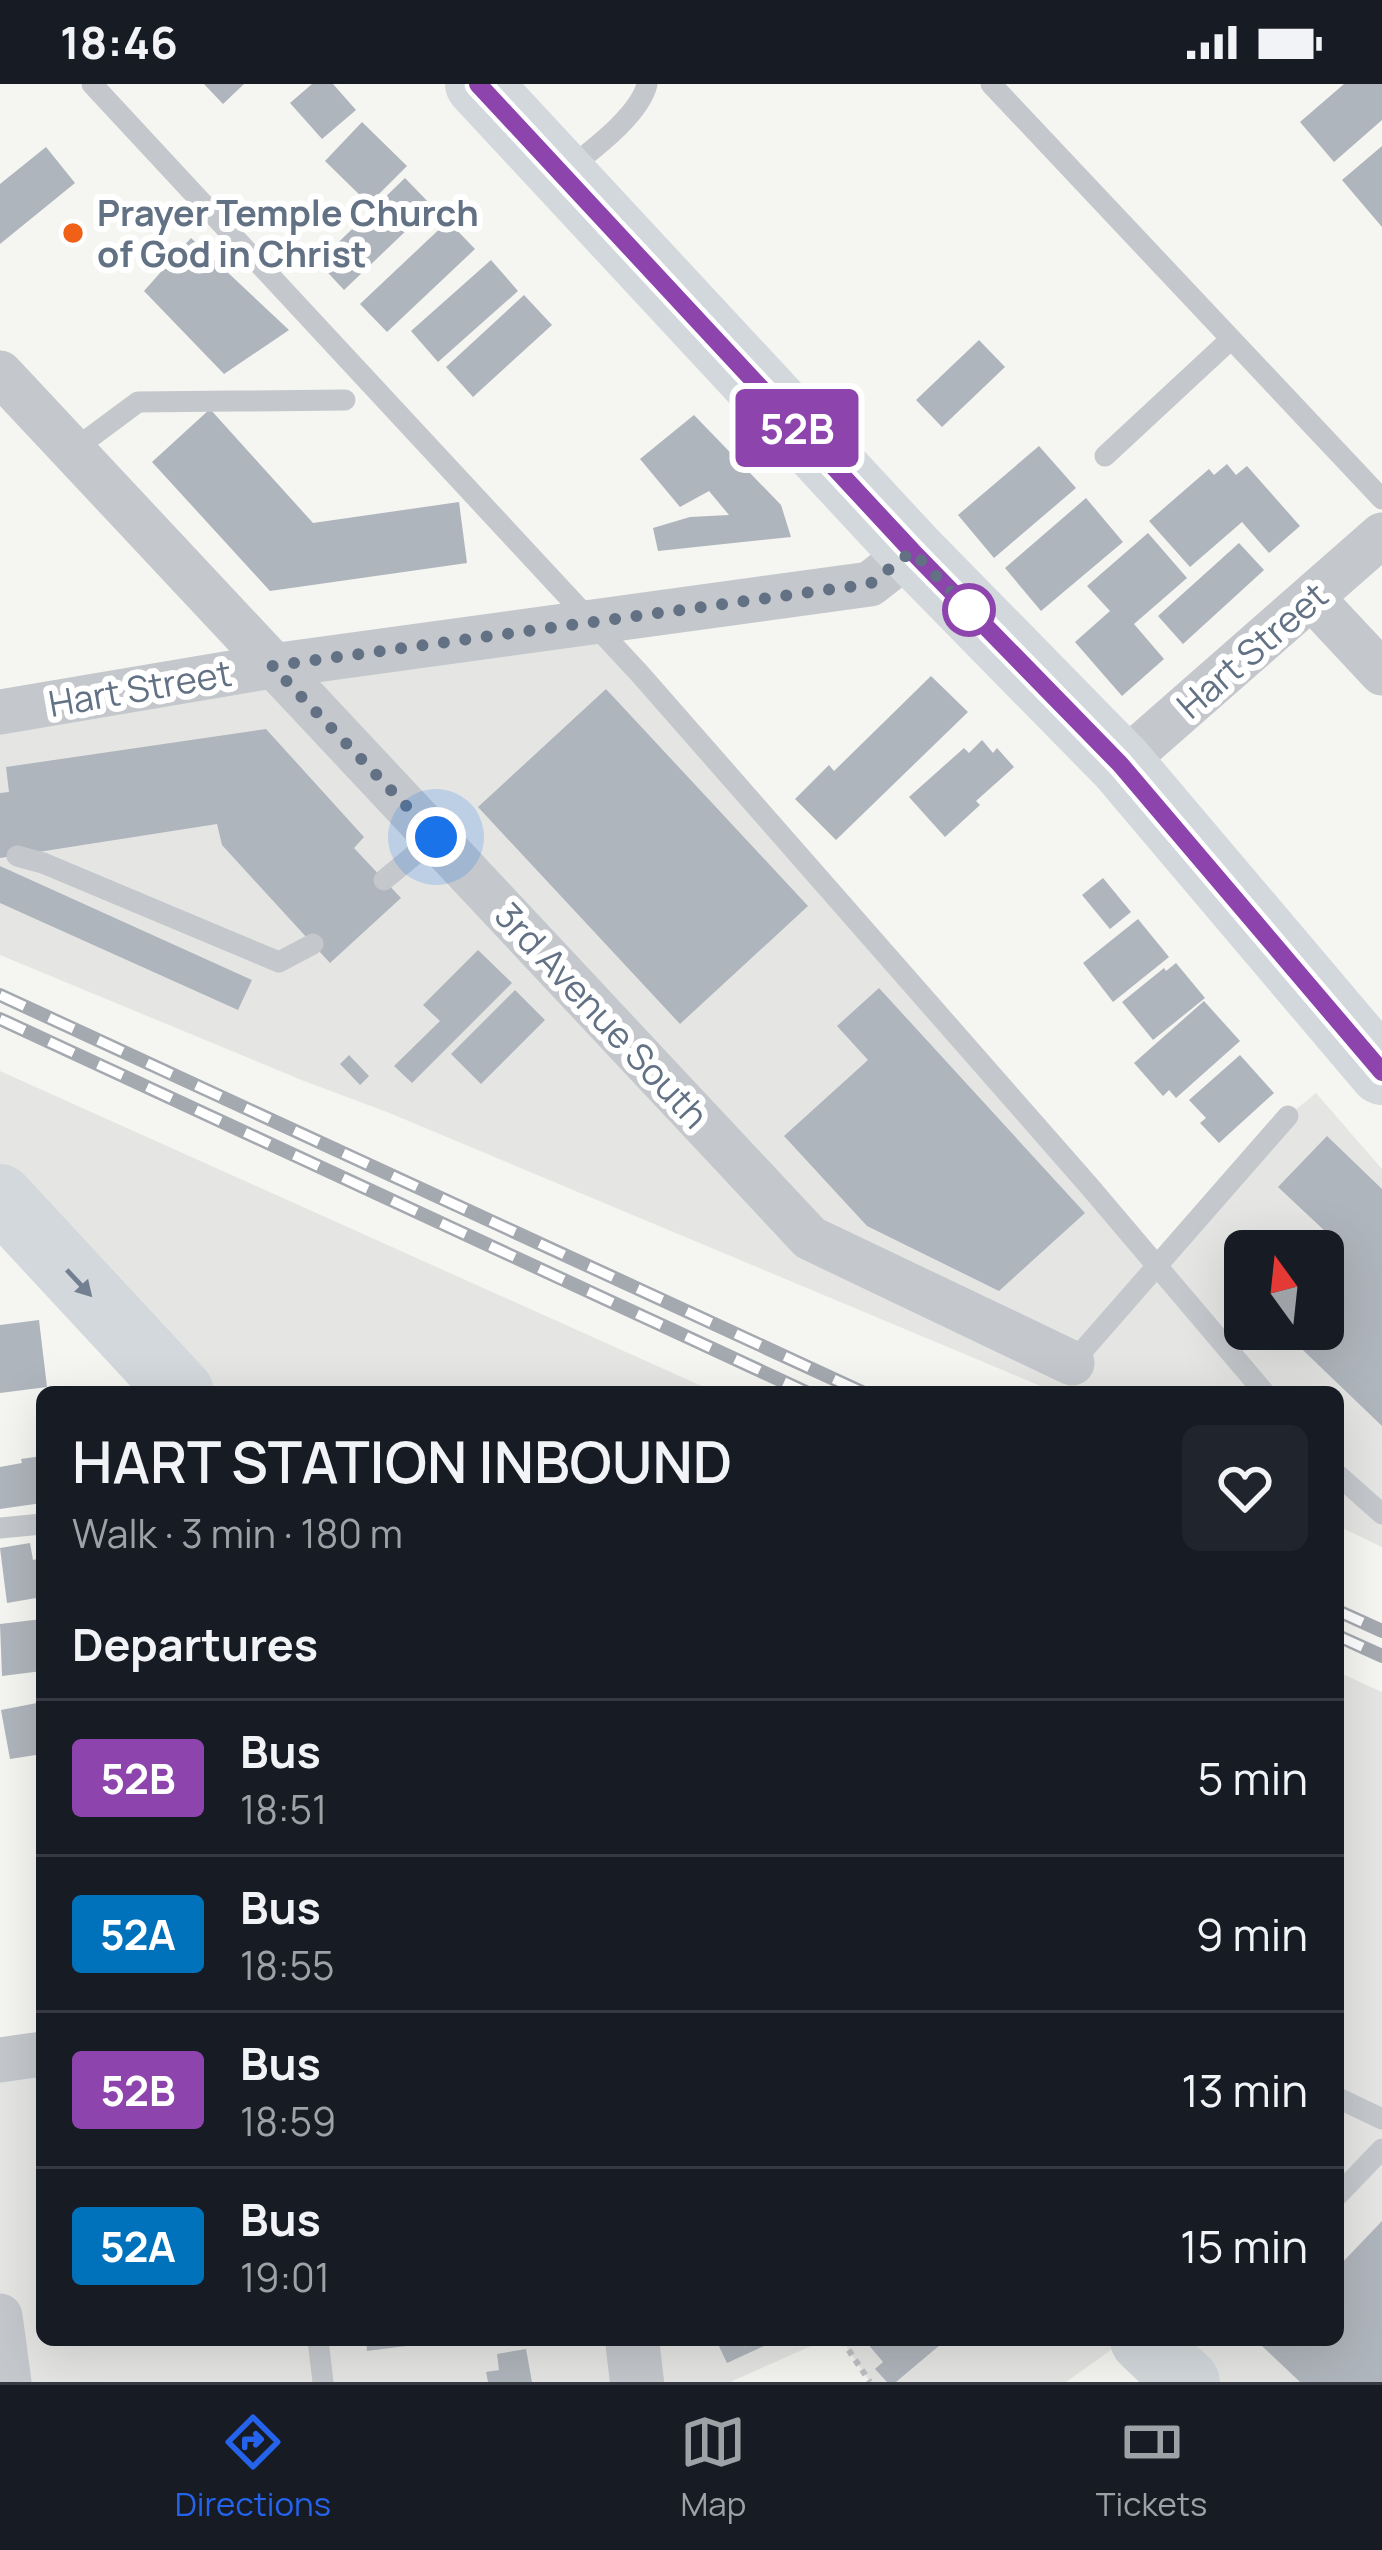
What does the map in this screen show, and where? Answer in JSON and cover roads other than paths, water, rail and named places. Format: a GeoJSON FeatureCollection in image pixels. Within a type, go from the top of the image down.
{"type":"FeatureCollection","features":[{"type":"Feature","properties":{"kind":"main road"},"geometry":{"type":"LineString","coordinates":[[478,84],[912,551],[1120,764],[1375,1050]]}},
{"type":"Feature","properties":{"kind":"main road"},"geometry":{"type":"LineString","coordinates":[[4,1207],[175,1386]]}},
{"type":"Feature","properties":{"kind":"street","name":"3rd Avenue South"},"geometry":{"type":"LineString","coordinates":[[0,373],[810,1238],[1072,1363]]}},
{"type":"Feature","properties":{"kind":"street","name":"Hart Street"},"geometry":{"type":"LineString","coordinates":[[1120,764],[1379,545]]}},
{"type":"Feature","properties":{"kind":"street","name":"Hart Street"},"geometry":{"type":"LineString","coordinates":[[0,712],[272,666],[870,584],[912,551]]}},
{"type":"Feature","properties":{"kind":"street"},"geometry":{"type":"LineString","coordinates":[[1312,598],[1382,673]]}},
{"type":"Feature","properties":{"kind":"street"},"geometry":{"type":"LineString","coordinates":[[0,2060],[36,2055]]}},
{"type":"Feature","properties":{"kind":"street"},"geometry":{"type":"LineString","coordinates":[[0,2316],[9,2382]]}},
{"type":"Feature","properties":{"kind":"street"},"geometry":{"type":"LineString","coordinates":[[633,2346],[638,2382]]}},
{"type":"Feature","properties":{"kind":"lane"},"geometry":{"type":"LineString","coordinates":[[92,84],[591,621],[866,928],[1259,1386]]}},
{"type":"Feature","properties":{"kind":"lane"},"geometry":{"type":"LineString","coordinates":[[562,174],[624,120],[647,84]]}},
{"type":"Feature","properties":{"kind":"lane"},"geometry":{"type":"LineString","coordinates":[[991,84],[1382,499]]}},
{"type":"Feature","properties":{"kind":"lane"},"geometry":{"type":"LineString","coordinates":[[1105,456],[1232,339]]}},
{"type":"Feature","properties":{"kind":"lane"},"geometry":{"type":"LineString","coordinates":[[72,452],[138,402],[345,400]]}},
{"type":"Feature","properties":{"kind":"lane"},"geometry":{"type":"LineString","coordinates":[[384,880],[436,837]]}},
{"type":"Feature","properties":{"kind":"lane"},"geometry":{"type":"LineString","coordinates":[[17,856],[279,962],[313,944]]}},
{"type":"Feature","properties":{"kind":"lane"},"geometry":{"type":"LineString","coordinates":[[1072,1363],[1288,1116]]}},
{"type":"Feature","properties":{"kind":"lane"},"geometry":{"type":"LineString","coordinates":[[1344,1480],[1382,1514]]}},
{"type":"Feature","properties":{"kind":"lane"},"geometry":{"type":"LineString","coordinates":[[0,1528],[36,1524]]}},
{"type":"Feature","properties":{"kind":"lane"},"geometry":{"type":"LineString","coordinates":[[1344,2101],[1382,2119]]}},
{"type":"Feature","properties":{"kind":"lane"},"geometry":{"type":"LineString","coordinates":[[1344,2189],[1382,2149]]}},
{"type":"Feature","properties":{"kind":"lane"},"geometry":{"type":"LineString","coordinates":[[319,2346],[323,2382]]}},
{"type":"Feature","properties":{"kind":"railway"},"geometry":{"type":"LineString","coordinates":[[0,995],[849,1386]]}},
{"type":"Feature","properties":{"kind":"railway"},"geometry":{"type":"LineString","coordinates":[[0,1019],[793,1386]]}},
{"type":"Feature","properties":{"kind":"railway"},"geometry":{"type":"LineString","coordinates":[[1344,1614],[1382,1631]]}},
{"type":"Feature","properties":{"kind":"railway"},"geometry":{"type":"LineString","coordinates":[[1344,1639],[1382,1656]]}},
{"type":"Feature","properties":{"kind":"place","name":"Prayer Temple Church of God in Christ"},"geometry":{"type":"Point","coordinates":[73,233]}}]}
